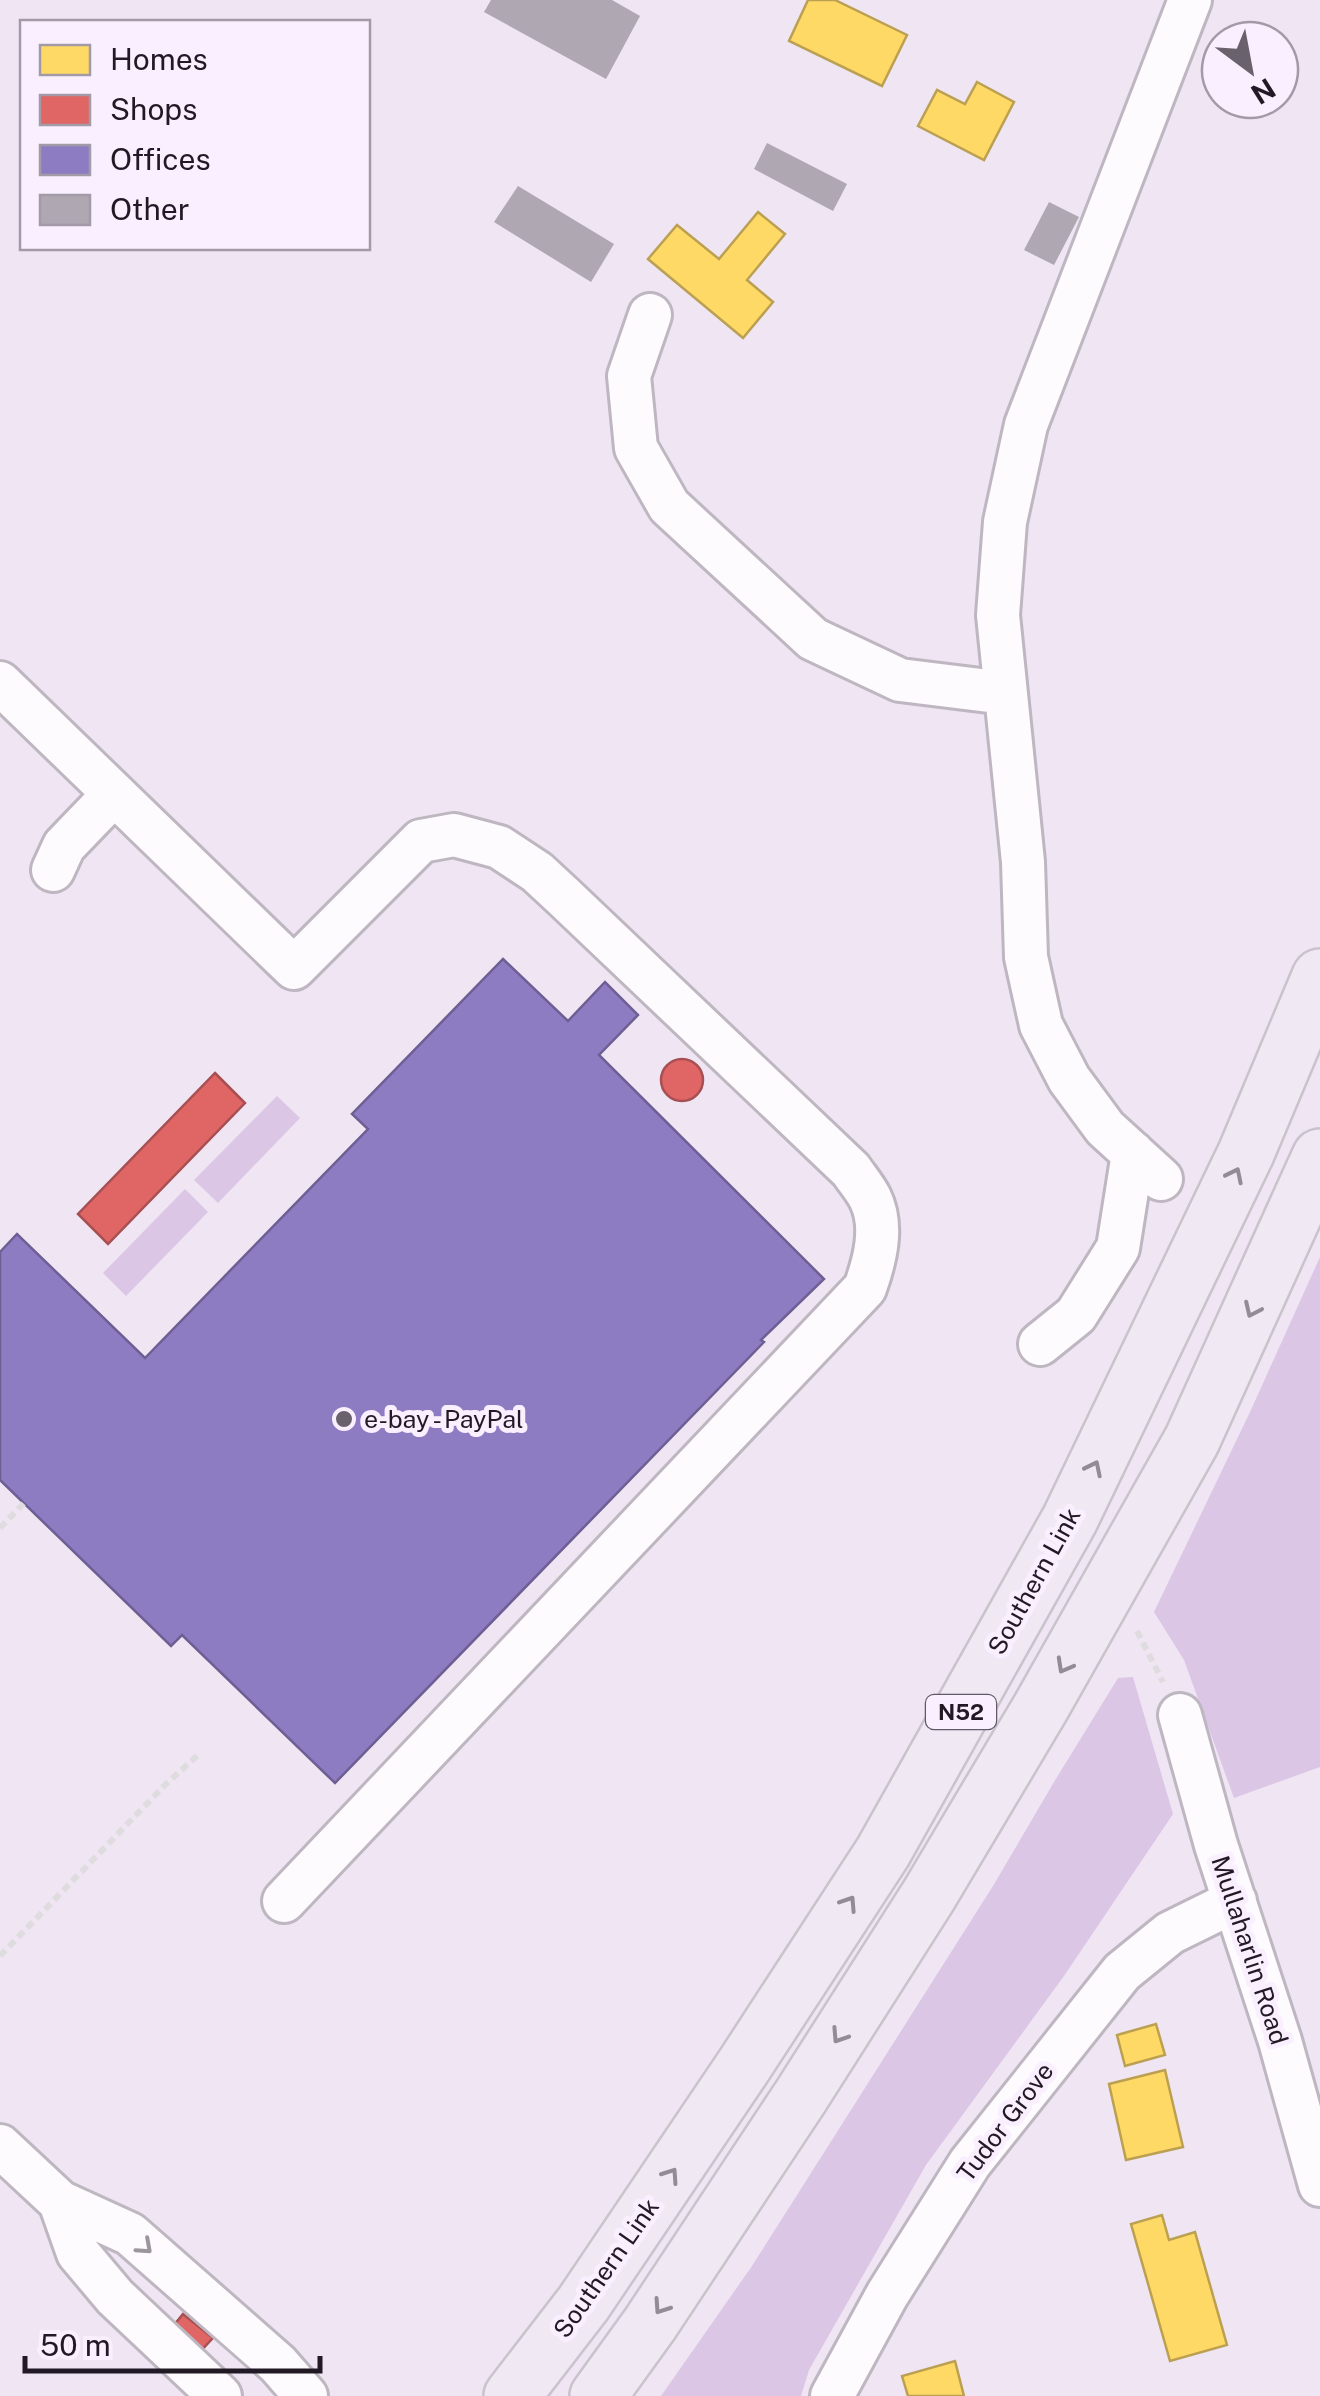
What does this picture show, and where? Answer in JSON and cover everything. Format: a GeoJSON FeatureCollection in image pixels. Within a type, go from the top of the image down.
{"type":"FeatureCollection","features":[{"type":"Feature","properties":{"kind":"main road","name":"Southern Link"},"geometry":{"type":"LineString","coordinates":[[512,2396],[594,2289],[882,1852],[1070,1519],[1246,1152],[1320,977]]}},
{"type":"Feature","properties":{"kind":"main road","name":"N52"},"geometry":{"type":"LineString","coordinates":[[598,2396],[801,2096],[930,1894],[1041,1707],[1192,1440],[1320,1157]]}},
{"type":"Feature","properties":{"kind":"street"},"geometry":{"type":"LineString","coordinates":[[1040,1344],[1076,1316],[1118,1248],[1147,1166],[1104,1128],[1069,1079],[1041,1024],[1026,956],[1023,862],[998,614],[1005,522],[1026,425],[1190,0]]}},
{"type":"Feature","properties":{"kind":"street"},"geometry":{"type":"LineString","coordinates":[[650,315],[629,376],[636,448],[668,506],[813,639],[900,680],[1005,693]]}},
{"type":"Feature","properties":{"kind":"street"},"geometry":{"type":"LineString","coordinates":[[0,683],[294,968],[421,841],[454,835],[499,847],[564,897],[850,1170],[871,1199],[876,1258],[865,1288],[284,1901]]}},
{"type":"Feature","properties":{"kind":"street"},"geometry":{"type":"LineString","coordinates":[[53,870],[64,846],[114,794]]}},
{"type":"Feature","properties":{"kind":"street","name":"Mullaharlin Road"},"geometry":{"type":"LineString","coordinates":[[1180,1715],[1320,2185]]}},
{"type":"Feature","properties":{"kind":"street","name":"Tudor Grove"},"geometry":{"type":"LineString","coordinates":[[832,2396],[887,2295],[970,2163],[1122,1972],[1170,1933],[1235,1901]]}},
{"type":"Feature","properties":{"kind":"street"},"geometry":{"type":"LineString","coordinates":[[0,2146],[60,2202],[130,2234],[299,2386]]}},
{"type":"Feature","properties":{"kind":"street"},"geometry":{"type":"LineString","coordinates":[[60,2202],[78,2253],[116,2297],[220,2396]]}},
{"type":"Feature","properties":{"kind":"path"},"geometry":{"type":"LineString","coordinates":[[0,1528],[24,1504]]}},
{"type":"Feature","properties":{"kind":"path"},"geometry":{"type":"LineString","coordinates":[[1112,1580],[1180,1715]]}},
{"type":"Feature","properties":{"kind":"path"},"geometry":{"type":"LineString","coordinates":[[0,1956],[198,1755]]}},
{"type":"Feature","properties":{"kind":"shaded area"},"geometry":{"type":"Polygon","coordinates":[[[277,1096],[300,1118],[218,1203],[194,1180],[277,1096]]]}},
{"type":"Feature","properties":{"kind":"shaded area"},"geometry":{"type":"Polygon","coordinates":[[[185,1189],[208,1212],[126,1296],[103,1273],[185,1189]]]}},
{"type":"Feature","properties":{"kind":"shaded area"},"geometry":{"type":"Polygon","coordinates":[[[1320,1257],[1320,1767],[1234,1798],[1184,1660],[1154,1612],[1320,1257]]]}},
{"type":"Feature","properties":{"kind":"shaded area"},"geometry":{"type":"Polygon","coordinates":[[[1133,1677],[1173,1814],[1064,1976],[926,2165],[809,2370],[801,2396],[661,2396],[752,2266],[993,1886],[1118,1678],[1133,1677]]]}},
{"type":"Feature","properties":{"kind":"building: Homes"},"geometry":{"type":"Polygon","coordinates":[[[808,0],[835,0],[907,35],[882,86],[789,41],[808,0]]]}},
{"type":"Feature","properties":{"kind":"building: Homes"},"geometry":{"type":"Polygon","coordinates":[[[977,82],[1014,102],[984,160],[918,126],[937,90],[965,104],[977,82]]]}},
{"type":"Feature","properties":{"kind":"building: Homes"},"geometry":{"type":"Polygon","coordinates":[[[758,212],[785,234],[747,280],[773,302],[743,338],[648,259],[677,225],[719,259],[758,212]]]}},
{"type":"Feature","properties":{"kind":"building: Homes"},"geometry":{"type":"Polygon","coordinates":[[[1156,2024],[1165,2055],[1125,2066],[1117,2035],[1156,2024]]]}},
{"type":"Feature","properties":{"kind":"building: Homes"},"geometry":{"type":"Polygon","coordinates":[[[1165,2070],[1183,2147],[1126,2160],[1109,2084],[1165,2070]]]}},
{"type":"Feature","properties":{"kind":"building: Homes"},"geometry":{"type":"Polygon","coordinates":[[[1162,2215],[1169,2240],[1195,2232],[1227,2345],[1170,2361],[1131,2224],[1162,2215]]]}},
{"type":"Feature","properties":{"kind":"building: Homes"},"geometry":{"type":"Polygon","coordinates":[[[955,2361],[964,2396],[908,2396],[902,2376],[955,2361]]]}},
{"type":"Feature","properties":{"kind":"building: Shops"},"geometry":{"type":"Polygon","coordinates":[[[682,1059],[697,1065],[703,1080],[697,1095],[682,1101],[667,1095],[661,1080],[667,1065],[682,1059]]]}},
{"type":"Feature","properties":{"kind":"building: Shops"},"geometry":{"type":"Polygon","coordinates":[[[215,1073],[245,1103],[108,1244],[78,1214],[215,1073]]]}},
{"type":"Feature","properties":{"kind":"building: Shops"},"geometry":{"type":"Polygon","coordinates":[[[183,2314],[213,2338],[197,2355],[169,2331],[183,2314]]]}},
{"type":"Feature","properties":{"kind":"building: Offices","name":"e-bay - PayPal"},"geometry":{"type":"Polygon","coordinates":[[[503,959],[568,1021],[605,982],[638,1015],[599,1055],[824,1279],[335,1783],[182,1635],[171,1646],[0,1480],[0,1252],[17,1234],[145,1358],[368,1129],[352,1114],[503,959]]]}},
{"type":"Feature","properties":{"kind":"building: Other"},"geometry":{"type":"Polygon","coordinates":[[[491,0],[612,0],[640,16],[606,79],[484,12],[491,0]]]}},
{"type":"Feature","properties":{"kind":"building: Other"},"geometry":{"type":"Polygon","coordinates":[[[767,143],[847,184],[833,211],[754,169],[767,143]]]}},
{"type":"Feature","properties":{"kind":"building: Other"},"geometry":{"type":"Polygon","coordinates":[[[518,186],[614,244],[591,282],[494,222],[518,186]]]}},
{"type":"Feature","properties":{"kind":"building: Other"},"geometry":{"type":"Polygon","coordinates":[[[1049,202],[1079,217],[1054,265],[1024,250],[1049,202]]]}},
{"type":"Feature","properties":{"kind":"place","name":"e-bay - PayPal"},"geometry":{"type":"Point","coordinates":[344,1419]}}]}
